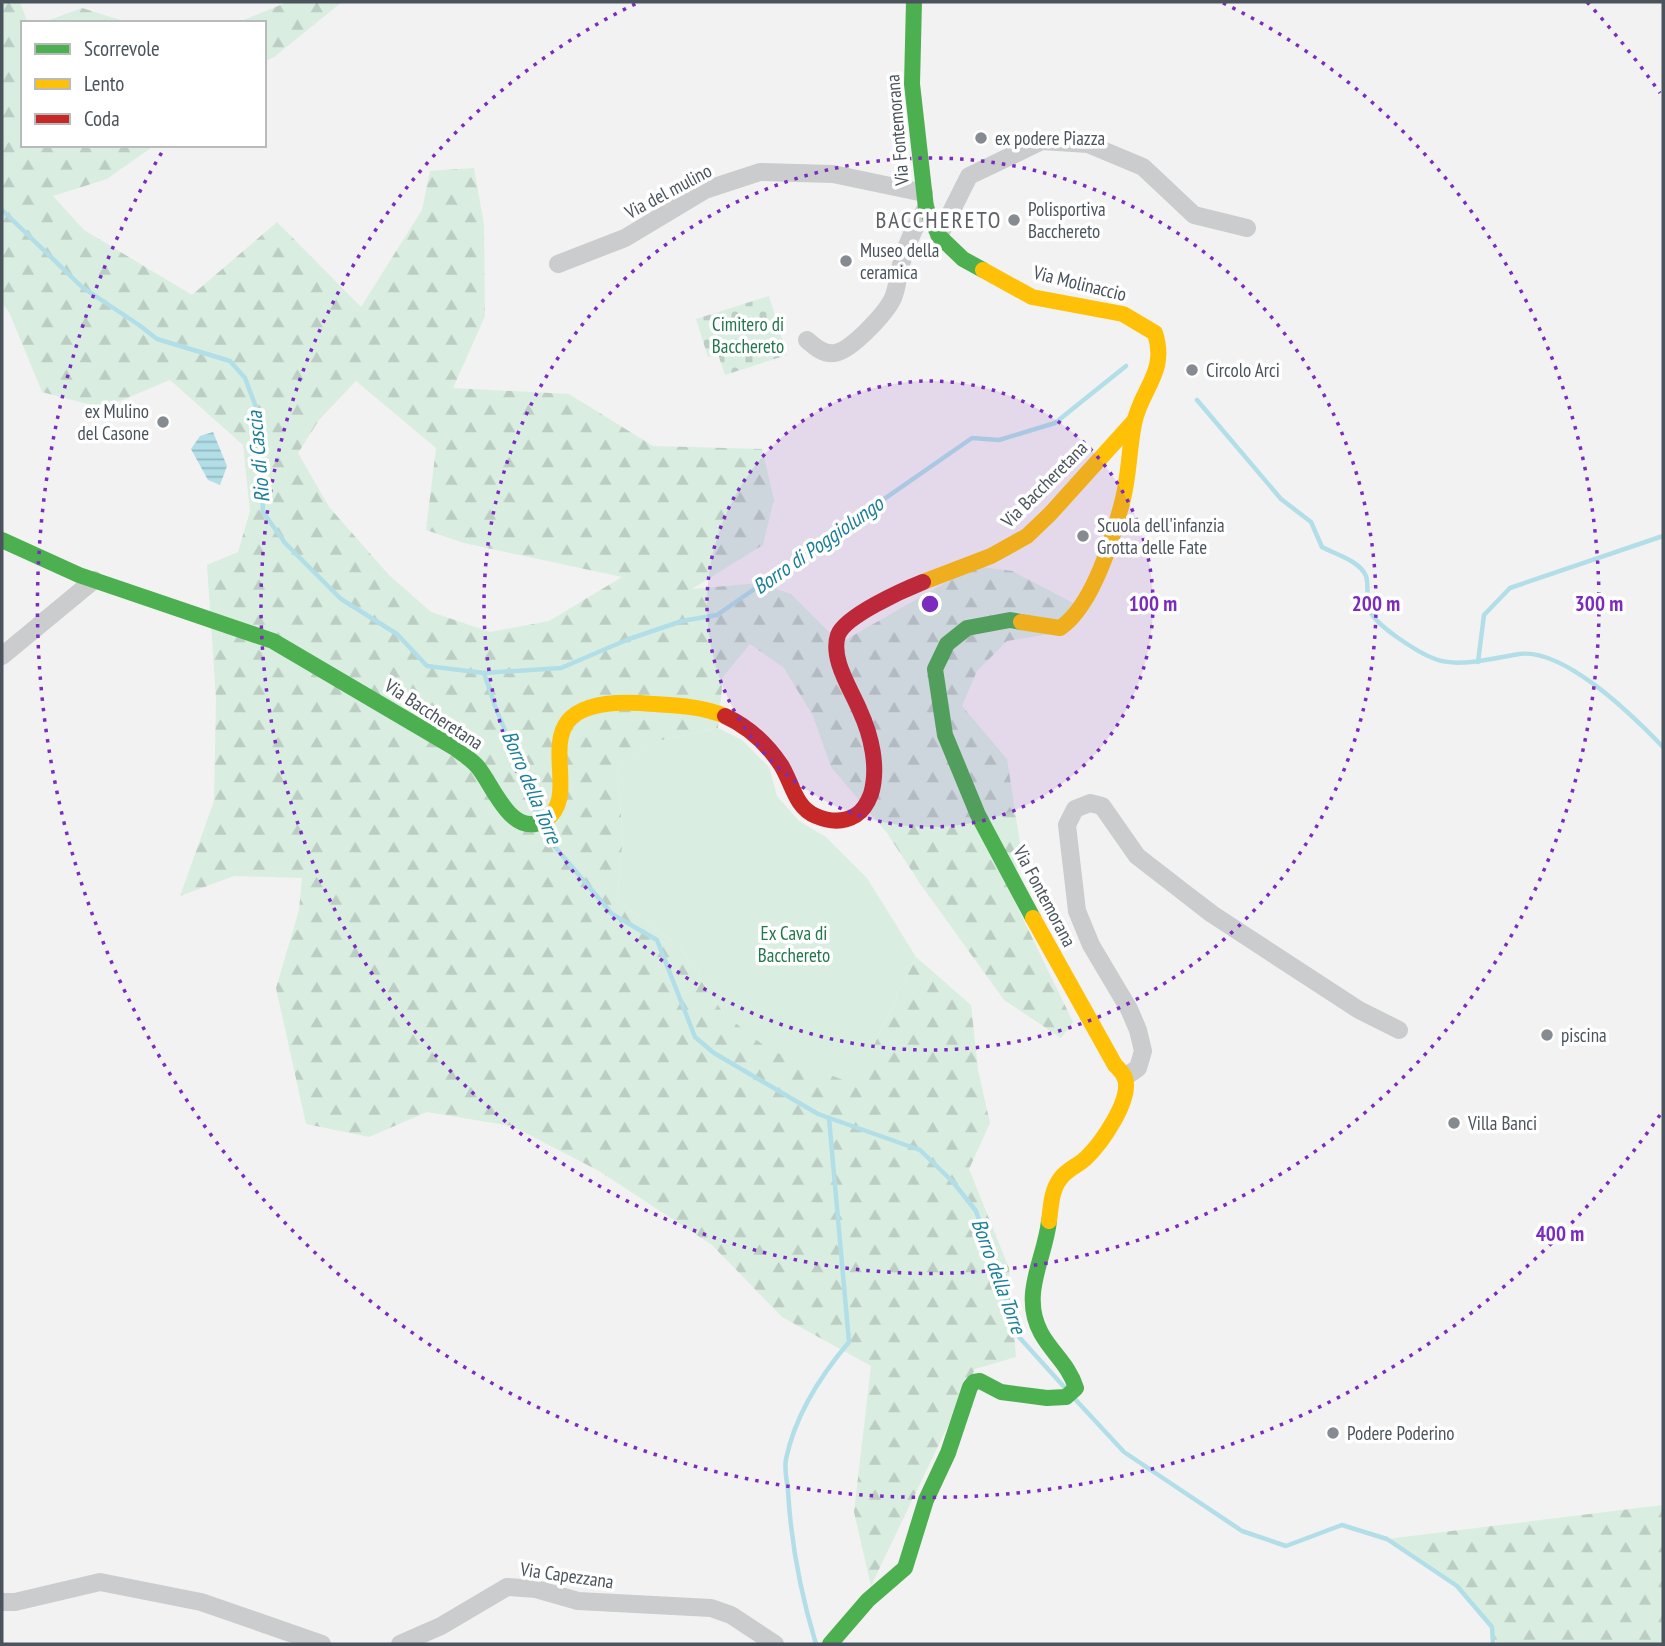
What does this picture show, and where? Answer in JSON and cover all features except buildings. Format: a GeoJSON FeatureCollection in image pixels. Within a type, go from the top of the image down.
{"type":"FeatureCollection","features":[{"type":"Feature","properties":{"kind":"street","name":"Via Fontemorana"},"geometry":{"type":"LineString","coordinates":[[914,2],[912,84],[925,200],[945,242]]}},
{"type":"Feature","properties":{"kind":"street"},"geometry":{"type":"LineString","coordinates":[[945,242],[969,176],[1042,141],[1088,144],[1143,167],[1194,215],[1247,229]]}},
{"type":"Feature","properties":{"kind":"street","name":"Via del mulino"},"geometry":{"type":"LineString","coordinates":[[558,264],[625,238],[705,190],[760,172],[833,174],[925,200]]}},
{"type":"Feature","properties":{"kind":"street"},"geometry":{"type":"LineString","coordinates":[[807,340],[820,351],[834,353],[846,348],[869,327],[892,299],[902,261],[925,200]]}},
{"type":"Feature","properties":{"kind":"street","name":"Via Molinaccio"},"geometry":{"type":"LineString","coordinates":[[945,242],[963,259],[1032,297],[1123,314],[1155,333],[1160,348],[1154,379],[1134,421]]}},
{"type":"Feature","properties":{"kind":"street","name":"Via Fontemorana"},"geometry":{"type":"LineString","coordinates":[[1125,1077],[1115,1065],[1055,961],[978,815],[945,735],[935,669],[947,644],[967,628],[1010,620],[1060,628],[1072,620],[1098,575],[1123,498],[1134,421]]}},
{"type":"Feature","properties":{"kind":"street","name":"Via Baccheretana"},"geometry":{"type":"LineString","coordinates":[[2,540],[94,580],[273,641],[455,748],[476,765],[513,817],[526,824],[544,821],[560,799],[558,744],[568,722],[591,706],[632,702],[712,712],[737,723],[767,747],[783,767],[791,790],[802,807],[816,817],[836,821],[848,820],[863,810],[873,795],[874,772],[869,737],[836,647],[838,633],[864,612],[914,584],[1010,548],[1031,532],[1134,421]]}},
{"type":"Feature","properties":{"kind":"street"},"geometry":{"type":"LineString","coordinates":[[2,656],[94,580]]}},
{"type":"Feature","properties":{"kind":"street"},"geometry":{"type":"LineString","coordinates":[[830,1644],[868,1600],[905,1568],[926,1500],[974,1382],[980,1381],[1001,1392],[1047,1398],[1066,1397],[1076,1388],[1066,1363],[1046,1342],[1035,1320],[1034,1293],[1038,1262],[1047,1241],[1051,1201],[1056,1183],[1097,1147],[1122,1100],[1126,1087],[1125,1077],[1138,1068],[1143,1051],[1138,1030],[1115,982],[1091,945],[1077,911],[1067,825],[1075,809],[1090,803],[1102,806],[1137,856],[1212,914],[1359,1010],[1399,1030]]}},
{"type":"Feature","properties":{"kind":"street"},"geometry":{"type":"LineString","coordinates":[[2,1602],[15,1602],[100,1582],[201,1602],[322,1644]]}},
{"type":"Feature","properties":{"kind":"street","name":"Via Capezzana"},"geometry":{"type":"LineString","coordinates":[[400,1644],[441,1626],[506,1587],[536,1589],[578,1601],[711,1608],[732,1615],[775,1644]]}},
{"type":"Feature","properties":{"kind":"green space"},"geometry":{"type":"Polygon","coordinates":[[[2,2],[20,2],[27,21],[21,21],[21,147],[152,147],[107,179],[53,196],[84,230],[192,295],[277,222],[361,307],[422,210],[430,171],[474,168],[484,224],[485,316],[453,388],[569,394],[653,446],[762,449],[774,499],[763,545],[692,589],[759,583],[791,594],[840,643],[975,566],[1012,571],[1075,604],[1055,633],[1007,641],[977,671],[962,706],[1007,759],[1020,843],[1013,898],[1073,1022],[1061,1038],[1004,1000],[887,833],[831,767],[813,716],[784,668],[750,644],[723,677],[718,728],[658,741],[617,767],[623,837],[617,901],[680,947],[724,1014],[872,1049],[916,957],[971,1005],[978,1070],[990,1123],[969,1169],[1009,1268],[1016,1357],[975,1369],[871,1586],[854,1512],[871,1366],[782,1317],[712,1245],[599,1171],[512,1126],[427,1112],[369,1137],[306,1124],[276,988],[299,910],[302,878],[234,876],[180,896],[214,801],[216,699],[207,565],[238,552],[250,511],[243,445],[170,380],[103,408],[42,392],[9,312],[2,303],[2,2]],[[356,381],[319,420],[298,453],[329,507],[389,575],[431,612],[490,632],[549,621],[622,577],[464,543],[426,530],[436,448],[356,381]]]}},
{"type":"Feature","properties":{"kind":"green space"},"geometry":{"type":"Polygon","coordinates":[[[288,2],[342,2],[266,61],[266,21],[241,21],[288,2]]]}},
{"type":"Feature","properties":{"kind":"green space"},"geometry":{"type":"Polygon","coordinates":[[[82,8],[124,21],[46,21],[82,8]]]}},
{"type":"Feature","properties":{"kind":"green space","name":"Cimitero di Bacchereto"},"geometry":{"type":"Polygon","coordinates":[[[769,296],[787,355],[725,375],[718,354],[708,357],[696,319],[769,296]]]}},
{"type":"Feature","properties":{"kind":"green space","name":"Ex Cava di Bacchereto"},"geometry":{"type":"Polygon","coordinates":[[[718,728],[742,740],[769,767],[777,796],[799,821],[826,837],[867,878],[916,957],[872,1049],[850,1083],[768,1049],[724,1014],[680,947],[617,901],[623,837],[617,767],[658,741],[718,728]]]}},
{"type":"Feature","properties":{"kind":"green space"},"geometry":{"type":"Polygon","coordinates":[[[1663,1505],[1663,1644],[1497,1644],[1479,1610],[1466,1596],[1436,1571],[1387,1539],[1663,1505]]]}},
{"type":"Feature","properties":{"kind":"water"},"geometry":{"type":"Polygon","coordinates":[[[213,432],[227,466],[220,485],[208,480],[191,449],[200,436],[213,432]]]}},
{"type":"Feature","properties":{"kind":"waterway","name":"Borro della Torre"},"geometry":{"type":"LineString","coordinates":[[2,210],[82,287],[157,339],[230,361],[245,378],[259,415],[263,512],[285,543],[341,599],[397,634],[427,666],[484,673],[561,668],[629,639],[682,621],[717,615],[972,438],[999,440],[1055,423],[1126,366]]}},
{"type":"Feature","properties":{"kind":"waterway","name":"Borro di Poggiolungo"},"geometry":{"type":"LineString","coordinates":[[1197,400],[1281,499],[1311,522],[1322,547],[1353,562],[1363,571],[1367,580],[1368,604],[1372,615],[1397,637],[1428,656],[1444,662],[1477,661],[1519,654],[1537,655],[1557,662],[1577,673],[1616,702],[1663,747]]}},
{"type":"Feature","properties":{"kind":"waterway"},"geometry":{"type":"LineString","coordinates":[[1478,662],[1484,615],[1510,588],[1663,536]]}},
{"type":"Feature","properties":{"kind":"waterway","name":"Borro della Torre"},"geometry":{"type":"LineString","coordinates":[[484,673],[540,816]]}},
{"type":"Feature","properties":{"kind":"waterway","name":"Borro della Torre"},"geometry":{"type":"LineString","coordinates":[[545,827],[550,841],[612,914],[657,940],[695,1037],[714,1053],[818,1114],[920,1150],[953,1182],[976,1211],[1019,1337],[1066,1389]]}},
{"type":"Feature","properties":{"kind":"waterway"},"geometry":{"type":"LineString","coordinates":[[816,1644],[798,1569],[785,1467],[790,1443],[803,1412],[819,1382],[849,1342],[829,1118]]}},
{"type":"Feature","properties":{"kind":"waterway","name":"Borro della Torre"},"geometry":{"type":"LineString","coordinates":[[1074,1398],[1124,1452],[1242,1531],[1286,1546],[1342,1525],[1387,1539],[1457,1586],[1492,1627],[1493,1644]]}},
{"type":"Feature","properties":{"kind":"traffic: fast"},"geometry":{"type":"LineString","coordinates":[[914,2],[912,84],[926,208],[939,236],[963,259],[983,270]]}},
{"type":"Feature","properties":{"kind":"traffic: fast"},"geometry":{"type":"LineString","coordinates":[[2,540],[79,575],[273,641],[455,748],[477,766],[504,807],[522,823],[533,824],[545,820]]}},
{"type":"Feature","properties":{"kind":"traffic: fast"},"geometry":{"type":"LineString","coordinates":[[1021,622],[1010,620],[967,628],[947,644],[935,669],[945,735],[978,815],[1033,918]]}},
{"type":"Feature","properties":{"kind":"traffic: fast"},"geometry":{"type":"LineString","coordinates":[[830,1644],[868,1600],[905,1568],[926,1500],[948,1453],[974,1382],[980,1381],[1001,1392],[1047,1398],[1066,1397],[1076,1388],[1069,1373],[1045,1340],[1035,1319],[1033,1290],[1049,1221]]}},
{"type":"Feature","properties":{"kind":"traffic: slow"},"geometry":{"type":"LineString","coordinates":[[983,270],[1032,297],[1123,314],[1155,333],[1158,347],[1156,370],[1134,424],[1127,481],[1119,515],[1092,588],[1072,618],[1060,628],[1021,622]]}},
{"type":"Feature","properties":{"kind":"traffic: slow"},"geometry":{"type":"LineString","coordinates":[[923,582],[991,556],[1027,536],[1134,421]]}},
{"type":"Feature","properties":{"kind":"traffic: slow"},"geometry":{"type":"LineString","coordinates":[[545,820],[557,807],[563,730],[575,714],[599,705],[640,703],[694,708],[725,716]]}},
{"type":"Feature","properties":{"kind":"traffic: slow"},"geometry":{"type":"LineString","coordinates":[[1033,918],[1115,1065],[1124,1076],[1126,1087],[1120,1109],[1107,1133],[1085,1159],[1065,1173],[1057,1184],[1049,1221]]}},
{"type":"Feature","properties":{"kind":"traffic: jam"},"geometry":{"type":"LineString","coordinates":[[725,716],[749,730],[769,750],[781,765],[799,801],[809,812],[836,821],[856,815],[871,794],[873,751],[860,711],[839,664],[836,644],[838,635],[851,620],[863,612],[923,582]]}},
{"type":"Feature","properties":{"kind":"place","name":"ex podere Piazza"},"geometry":{"type":"Point","coordinates":[981,138]}},
{"type":"Feature","properties":{"kind":"place","name":"Polisportiva Bacchereto"},"geometry":{"type":"Point","coordinates":[1014,220]}},
{"type":"Feature","properties":{"kind":"place","name":"Museo della ceramica"},"geometry":{"type":"Point","coordinates":[846,261]}},
{"type":"Feature","properties":{"kind":"place","name":"Circolo Arci"},"geometry":{"type":"Point","coordinates":[1192,370]}},
{"type":"Feature","properties":{"kind":"place","name":"ex Mulino del Casone"},"geometry":{"type":"Point","coordinates":[163,422]}},
{"type":"Feature","properties":{"kind":"place","name":"Scuola dell'infanzia Grotta delle Fate"},"geometry":{"type":"Point","coordinates":[1083,536]}},
{"type":"Feature","properties":{"kind":"place","name":"piscina"},"geometry":{"type":"Point","coordinates":[1547,1035]}},
{"type":"Feature","properties":{"kind":"place","name":"Villa Banci"},"geometry":{"type":"Point","coordinates":[1454,1123]}},
{"type":"Feature","properties":{"kind":"place","name":"Podere Poderino"},"geometry":{"type":"Point","coordinates":[1333,1433]}},
{"type":"Feature","properties":{"kind":"district","name":"BACCHERETO"},"geometry":{"type":"Point","coordinates":[939,219]}},
{"type":"Feature","properties":{"kind":"water label","name":"Rio di Cascia"},"geometry":{"type":"Point","coordinates":[258,457]}}]}
